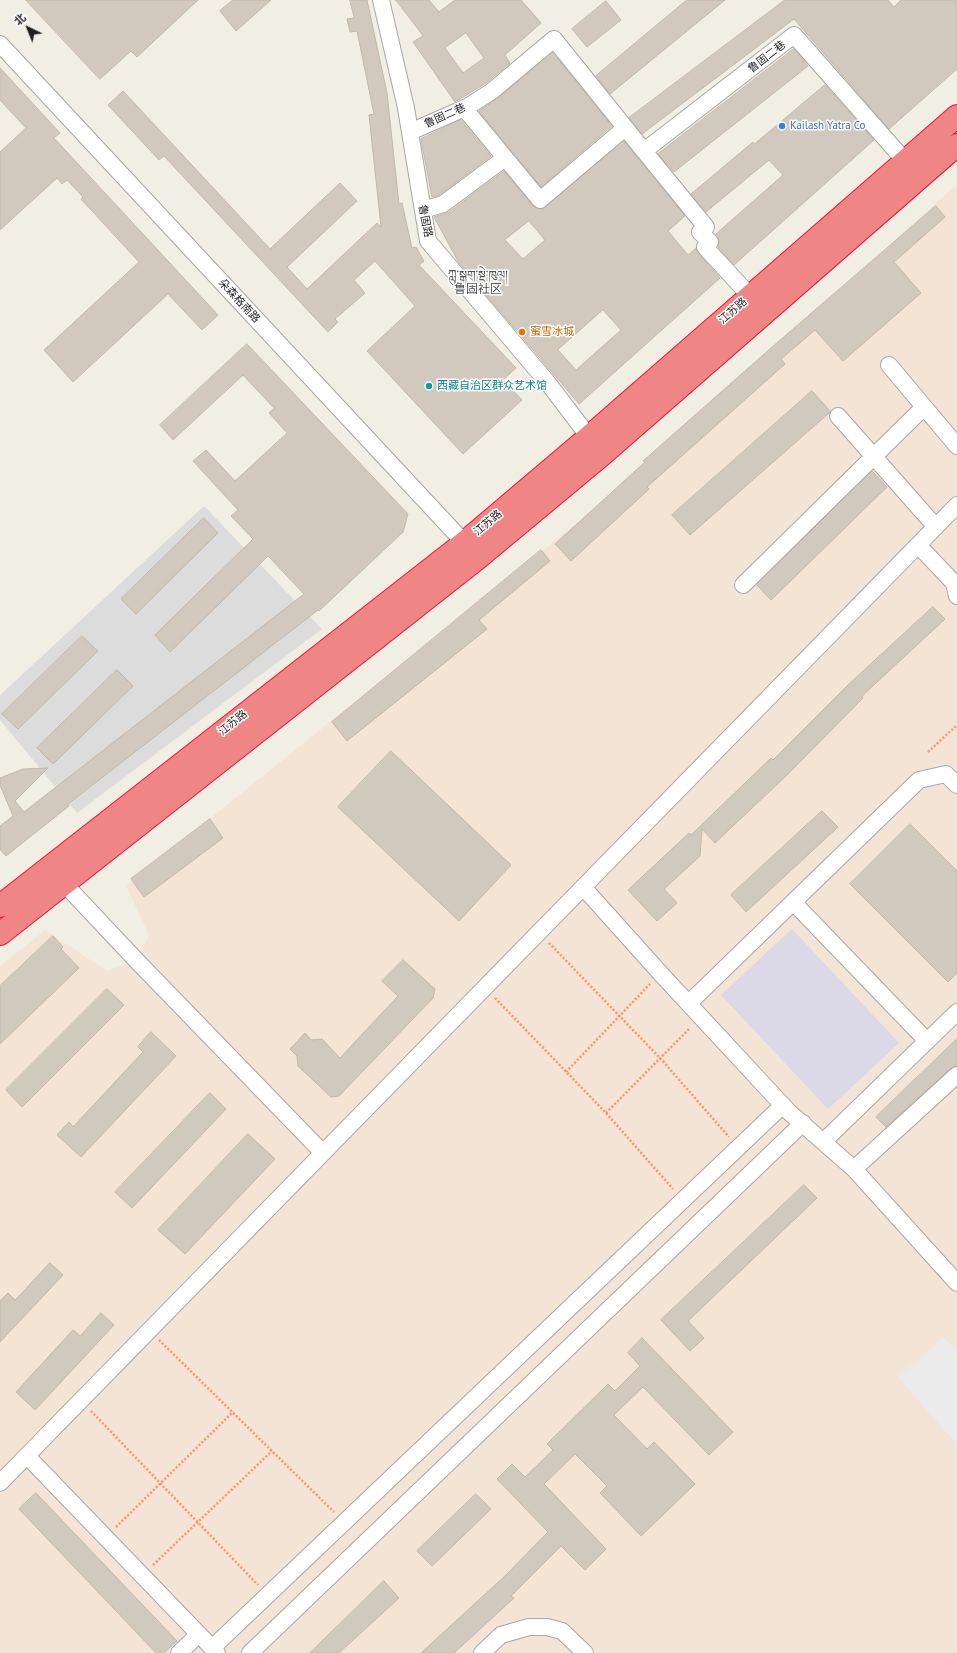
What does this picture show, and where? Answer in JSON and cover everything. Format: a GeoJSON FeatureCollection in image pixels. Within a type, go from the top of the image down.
{"type":"FeatureCollection","features":[{"type":"Feature","properties":{"kind":"highway","name":"江苏路"},"geometry":{"type":"LineString","coordinates":[[0,934],[471,550],[589,437],[957,116]]}},
{"type":"Feature","properties":{"kind":"highway","name":"江苏路"},"geometry":{"type":"LineString","coordinates":[[0,906],[471,550],[603,454],[957,145]]}},
{"type":"Feature","properties":{"kind":"street","name":"鲁固路"},"geometry":{"type":"LineString","coordinates":[[381,0],[410,132],[428,241],[548,383],[589,437]]}},
{"type":"Feature","properties":{"kind":"street","name":"鲁固二巷"},"geometry":{"type":"LineString","coordinates":[[644,151],[794,35],[905,162]]}},
{"type":"Feature","properties":{"kind":"street","name":"鲁固二巷"},"geometry":{"type":"LineString","coordinates":[[410,132],[464,108],[492,91],[554,39],[622,131],[644,151],[706,227],[700,232],[710,242],[705,247],[750,297]]}},
{"type":"Feature","properties":{"kind":"street","name":"朵森格南路"},"geometry":{"type":"LineString","coordinates":[[0,44],[471,550]]}},
{"type":"Feature","properties":{"kind":"street"},"geometry":{"type":"LineString","coordinates":[[464,108],[540,200],[622,131]]}},
{"type":"Feature","properties":{"kind":"street"},"geometry":{"type":"LineString","coordinates":[[423,210],[443,204],[505,158]]}},
{"type":"Feature","properties":{"kind":"street"},"geometry":{"type":"LineString","coordinates":[[889,365],[957,446]]}},
{"type":"Feature","properties":{"kind":"street"},"geometry":{"type":"LineString","coordinates":[[743,585],[924,407]]}},
{"type":"Feature","properties":{"kind":"street"},"geometry":{"type":"LineString","coordinates":[[838,416],[936,526]]}},
{"type":"Feature","properties":{"kind":"street"},"geometry":{"type":"LineString","coordinates":[[0,1483],[957,505]]}},
{"type":"Feature","properties":{"kind":"street"},"geometry":{"type":"LineString","coordinates":[[918,545],[954,583],[957,596]]}},
{"type":"Feature","properties":{"kind":"street"},"geometry":{"type":"LineString","coordinates":[[688,1003],[919,780],[946,774],[957,785]]}},
{"type":"Feature","properties":{"kind":"street"},"geometry":{"type":"LineString","coordinates":[[50,867],[136,960],[323,1153]]}},
{"type":"Feature","properties":{"kind":"street"},"geometry":{"type":"LineString","coordinates":[[583,887],[661,974],[783,1105],[854,1169],[957,1283]]}},
{"type":"Feature","properties":{"kind":"street"},"geometry":{"type":"LineString","coordinates":[[793,902],[927,1041]]}},
{"type":"Feature","properties":{"kind":"street"},"geometry":{"type":"LineString","coordinates":[[823,1142],[957,1012]]}},
{"type":"Feature","properties":{"kind":"street"},"geometry":{"type":"LineString","coordinates":[[854,1169],[957,1076]]}},
{"type":"Feature","properties":{"kind":"street"},"geometry":{"type":"LineString","coordinates":[[27,1456],[215,1650],[268,1595],[783,1105]]}},
{"type":"Feature","properties":{"kind":"street"},"geometry":{"type":"LineString","coordinates":[[250,1653],[803,1123]]}},
{"type":"Feature","properties":{"kind":"street"},"geometry":{"type":"LineString","coordinates":[[482,1653],[501,1635],[529,1627],[548,1627],[562,1631],[585,1653]]}},
{"type":"Feature","properties":{"kind":"street"},"geometry":{"type":"LineString","coordinates":[[179,1653],[199,1634]]}},
{"type":"Feature","properties":{"kind":"path"},"geometry":{"type":"LineString","coordinates":[[928,752],[957,725]]}},
{"type":"Feature","properties":{"kind":"path"},"geometry":{"type":"LineString","coordinates":[[539,932],[660,1058],[738,1148]]}},
{"type":"Feature","properties":{"kind":"path"},"geometry":{"type":"LineString","coordinates":[[566,1072],[619,1015],[661,974]]}},
{"type":"Feature","properties":{"kind":"path"},"geometry":{"type":"LineString","coordinates":[[485,988],[606,1113],[683,1200]]}},
{"type":"Feature","properties":{"kind":"path"},"geometry":{"type":"LineString","coordinates":[[606,1113],[702,1017]]}},
{"type":"Feature","properties":{"kind":"path"},"geometry":{"type":"LineString","coordinates":[[149,1330],[344,1523]]}},
{"type":"Feature","properties":{"kind":"path"},"geometry":{"type":"LineString","coordinates":[[81,1400],[268,1595]]}},
{"type":"Feature","properties":{"kind":"path"},"geometry":{"type":"LineString","coordinates":[[105,1537],[161,1484],[233,1412]]}},
{"type":"Feature","properties":{"kind":"path"},"geometry":{"type":"LineString","coordinates":[[142,1575],[272,1451]]}},
{"type":"Feature","properties":{"kind":"shaded area"},"geometry":{"type":"Polygon","coordinates":[[[957,184],[957,1653],[0,1653],[0,966],[45,930],[107,971],[136,960],[149,935],[126,886],[639,473],[957,184]]]}},
{"type":"Feature","properties":{"kind":"shaded area"},"geometry":{"type":"Polygon","coordinates":[[[204,506],[322,629],[77,813],[0,720],[0,695],[204,506]]]}},
{"type":"Feature","properties":{"kind":"shaded area"},"geometry":{"type":"Polygon","coordinates":[[[792,929],[899,1043],[828,1109],[721,995],[792,929]]]}},
{"type":"Feature","properties":{"kind":"shaded area"},"geometry":{"type":"Polygon","coordinates":[[[944,1337],[957,1352],[957,1445],[898,1377],[944,1337]]]}},
{"type":"Feature","properties":{"kind":"building"},"geometry":{"type":"Polygon","coordinates":[[[26,0],[198,0],[137,57],[131,51],[100,79],[26,0]]]}},
{"type":"Feature","properties":{"kind":"building"},"geometry":{"type":"Polygon","coordinates":[[[233,0],[271,0],[236,31],[220,11],[233,0]]]}},
{"type":"Feature","properties":{"kind":"building"},"geometry":{"type":"Polygon","coordinates":[[[350,0],[367,0],[387,93],[399,204],[402,203],[412,248],[416,247],[424,261],[419,265],[516,368],[503,380],[522,400],[463,454],[367,351],[415,306],[375,261],[354,280],[365,293],[335,319],[338,322],[328,332],[164,156],[159,160],[108,105],[123,91],[271,250],[271,248],[340,183],[357,201],[287,267],[307,289],[377,223],[381,227],[369,115],[374,114],[357,31],[350,32],[347,19],[354,18],[350,0]]]}},
{"type":"Feature","properties":{"kind":"building"},"geometry":{"type":"Polygon","coordinates":[[[396,0],[429,0],[439,12],[455,0],[521,0],[541,23],[505,55],[510,63],[486,83],[455,102],[413,42],[423,36],[396,0]],[[466,33],[445,48],[463,73],[484,58],[466,33]]]}},
{"type":"Feature","properties":{"kind":"building"},"geometry":{"type":"Polygon","coordinates":[[[687,0],[725,0],[610,94],[596,76],[687,0]]]}},
{"type":"Feature","properties":{"kind":"building"},"geometry":{"type":"Polygon","coordinates":[[[785,0],[888,0],[894,7],[901,0],[957,0],[957,69],[889,129],[794,19],[642,134],[629,118],[785,0]]]}},
{"type":"Feature","properties":{"kind":"building"},"geometry":{"type":"Polygon","coordinates":[[[606,1],[621,20],[587,47],[572,29],[606,1]]]}},
{"type":"Feature","properties":{"kind":"building"},"geometry":{"type":"Polygon","coordinates":[[[794,49],[808,66],[674,172],[658,154],[794,49]]]}},
{"type":"Feature","properties":{"kind":"building"},"geometry":{"type":"Polygon","coordinates":[[[553,53],[612,126],[541,187],[479,111],[498,98],[553,53]]]}},
{"type":"Feature","properties":{"kind":"building"},"geometry":{"type":"Polygon","coordinates":[[[0,68],[60,133],[54,138],[218,315],[202,330],[168,294],[73,382],[44,350],[139,262],[81,199],[83,197],[67,180],[62,184],[57,178],[0,230],[0,152],[26,128],[0,100],[0,68]]]}},
{"type":"Feature","properties":{"kind":"building"},"geometry":{"type":"Polygon","coordinates":[[[825,85],[874,140],[734,265],[718,247],[719,240],[716,234],[783,175],[769,160],[706,212],[691,194],[753,142],[754,144],[825,85]]]}},
{"type":"Feature","properties":{"kind":"building"},"geometry":{"type":"Polygon","coordinates":[[[461,120],[491,156],[439,195],[432,197],[421,139],[461,120]]]}},
{"type":"Feature","properties":{"kind":"building"},"geometry":{"type":"Polygon","coordinates":[[[624,141],[685,216],[668,231],[688,255],[696,248],[698,253],[720,278],[579,404],[459,263],[434,217],[449,212],[504,171],[533,206],[542,209],[624,141]],[[529,221],[505,240],[523,259],[545,240],[529,221]],[[603,310],[558,350],[576,370],[621,330],[603,310]]]}},
{"type":"Feature","properties":{"kind":"building"},"geometry":{"type":"Polygon","coordinates":[[[936,206],[945,217],[894,262],[921,293],[843,361],[815,330],[781,359],[785,364],[647,487],[649,489],[571,561],[555,544],[645,462],[643,461],[771,348],[936,206]]]}},
{"type":"Feature","properties":{"kind":"building"},"geometry":{"type":"Polygon","coordinates":[[[247,344],[408,514],[403,532],[319,611],[318,610],[68,804],[69,806],[6,856],[0,849],[0,826],[13,816],[0,785],[0,778],[23,769],[48,768],[15,801],[24,812],[304,594],[268,556],[170,652],[155,635],[253,539],[231,516],[238,510],[193,461],[206,450],[235,481],[287,433],[269,413],[274,408],[243,375],[173,440],[160,425],[247,344]]]}},
{"type":"Feature","properties":{"kind":"building"},"geometry":{"type":"Polygon","coordinates":[[[812,391],[830,411],[829,413],[690,535],[672,515],[812,391]]]}},
{"type":"Feature","properties":{"kind":"building"},"geometry":{"type":"Polygon","coordinates":[[[872,471],[887,487],[771,600],[757,585],[872,471]]]}},
{"type":"Feature","properties":{"kind":"building"},"geometry":{"type":"Polygon","coordinates":[[[204,518],[218,533],[136,614],[121,599],[204,518]]]}},
{"type":"Feature","properties":{"kind":"building"},"geometry":{"type":"Polygon","coordinates":[[[541,550],[550,561],[479,620],[487,629],[347,741],[332,722],[541,550]]]}},
{"type":"Feature","properties":{"kind":"building"},"geometry":{"type":"Polygon","coordinates":[[[933,607],[945,619],[862,696],[863,698],[787,775],[715,843],[702,829],[700,856],[664,889],[677,903],[657,921],[628,890],[689,833],[691,835],[771,758],[773,760],[849,684],[933,607]]]}},
{"type":"Feature","properties":{"kind":"building"},"geometry":{"type":"Polygon","coordinates":[[[82,636],[98,651],[18,729],[2,714],[82,636]]]}},
{"type":"Feature","properties":{"kind":"building"},"geometry":{"type":"Polygon","coordinates":[[[117,670],[133,686],[53,764],[37,748],[117,670]]]}},
{"type":"Feature","properties":{"kind":"building"},"geometry":{"type":"Polygon","coordinates":[[[391,751],[511,865],[459,921],[338,807],[391,751]]]}},
{"type":"Feature","properties":{"kind":"building"},"geometry":{"type":"Polygon","coordinates":[[[822,811],[838,827],[746,912],[731,895],[822,811]]]}},
{"type":"Feature","properties":{"kind":"building"},"geometry":{"type":"Polygon","coordinates":[[[210,819],[223,838],[144,897],[131,879],[210,819]]]}},
{"type":"Feature","properties":{"kind":"building"},"geometry":{"type":"Polygon","coordinates":[[[910,824],[957,871],[957,973],[948,982],[850,884],[910,824]]]}},
{"type":"Feature","properties":{"kind":"building"},"geometry":{"type":"Polygon","coordinates":[[[53,936],[63,947],[61,949],[79,968],[0,1044],[0,986],[53,936]]]}},
{"type":"Feature","properties":{"kind":"building"},"geometry":{"type":"Polygon","coordinates":[[[403,960],[435,989],[433,998],[339,1096],[331,1097],[298,1066],[297,1056],[290,1049],[305,1033],[311,1040],[322,1039],[340,1058],[398,996],[382,981],[403,960]]]}},
{"type":"Feature","properties":{"kind":"building"},"geometry":{"type":"Polygon","coordinates":[[[107,989],[124,1005],[22,1107],[6,1090],[107,989]]]}},
{"type":"Feature","properties":{"kind":"building"},"geometry":{"type":"Polygon","coordinates":[[[151,1032],[176,1056],[81,1157],[57,1135],[69,1122],[73,1127],[143,1052],[138,1047],[151,1032]]]}},
{"type":"Feature","properties":{"kind":"building"},"geometry":{"type":"Polygon","coordinates":[[[957,1039],[957,1066],[951,1068],[886,1127],[876,1117],[957,1039]]]}},
{"type":"Feature","properties":{"kind":"building"},"geometry":{"type":"Polygon","coordinates":[[[210,1093],[226,1109],[132,1208],[115,1192],[210,1093]]]}},
{"type":"Feature","properties":{"kind":"building"},"geometry":{"type":"Polygon","coordinates":[[[248,1134],[275,1159],[185,1254],[158,1230],[248,1134]]]}},
{"type":"Feature","properties":{"kind":"building"},"geometry":{"type":"Polygon","coordinates":[[[804,1185],[817,1198],[688,1321],[704,1338],[690,1351],[661,1320],[804,1185]]]}},
{"type":"Feature","properties":{"kind":"building"},"geometry":{"type":"Polygon","coordinates":[[[50,1263],[63,1275],[0,1342],[0,1301],[8,1293],[15,1300],[50,1263]]]}},
{"type":"Feature","properties":{"kind":"building"},"geometry":{"type":"Polygon","coordinates":[[[101,1313],[114,1325],[35,1410],[16,1392],[73,1330],[80,1336],[101,1313]]]}},
{"type":"Feature","properties":{"kind":"building"},"geometry":{"type":"Polygon","coordinates":[[[642,1338],[733,1432],[709,1455],[643,1387],[614,1415],[647,1449],[654,1442],[695,1484],[641,1536],[600,1493],[607,1486],[575,1454],[544,1484],[606,1549],[585,1570],[561,1546],[511,1596],[514,1598],[454,1653],[421,1653],[506,1575],[548,1532],[497,1479],[512,1464],[525,1477],[553,1450],[547,1444],[608,1384],[615,1391],[640,1366],[628,1353],[642,1338]]]}},
{"type":"Feature","properties":{"kind":"building"},"geometry":{"type":"Polygon","coordinates":[[[36,1493],[177,1641],[164,1653],[156,1653],[19,1509],[36,1493]]]}},
{"type":"Feature","properties":{"kind":"building"},"geometry":{"type":"Polygon","coordinates":[[[476,1494],[491,1509],[432,1566],[417,1551],[476,1494]]]}},
{"type":"Feature","properties":{"kind":"building"},"geometry":{"type":"Polygon","coordinates":[[[384,1581],[399,1598],[339,1653],[310,1653],[384,1581]]]}},
{"type":"Feature","properties":{"kind":"place","name":"Kailash Yatra Co"},"geometry":{"type":"Point","coordinates":[782,126]}},
{"type":"Feature","properties":{"kind":"place","name":"蜜雪冰城"},"geometry":{"type":"Point","coordinates":[522,332]}},
{"type":"Feature","properties":{"kind":"place","name":"西藏自治区群众艺术馆"},"geometry":{"type":"Point","coordinates":[429,386]}},
{"type":"Feature","properties":{"kind":"district","name":"ཀླུ་སྒུག་སྡེ་ཁུལ། 鲁固社区"},"geometry":{"type":"Point","coordinates":[478,283]}}]}
